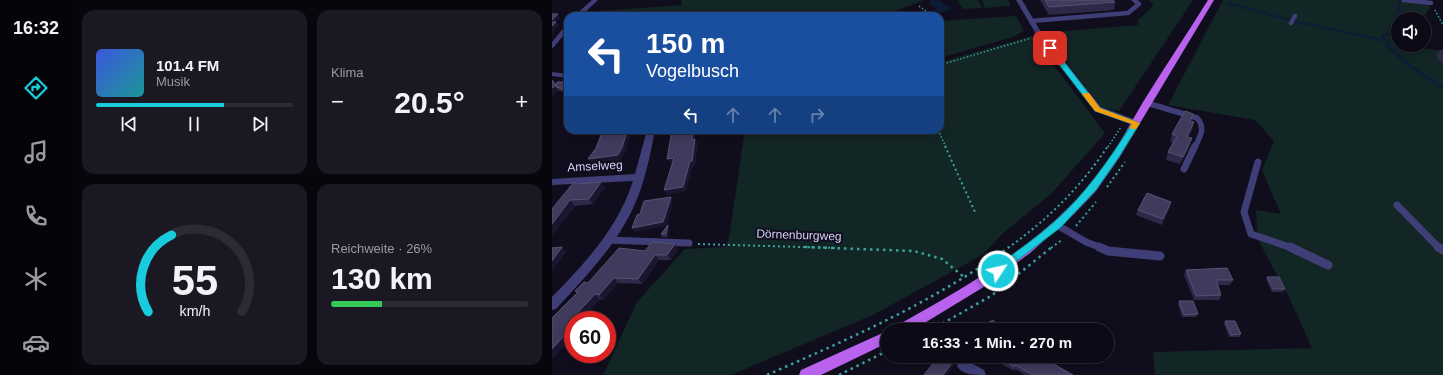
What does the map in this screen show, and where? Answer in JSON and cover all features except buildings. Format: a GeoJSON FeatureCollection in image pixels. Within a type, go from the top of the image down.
{"type":"FeatureCollection","features":[{"type":"Feature","properties":{"kind":"main road"},"geometry":{"type":"LineString","coordinates":[[914,323],[963,296],[1010,263],[1057,226],[1093,188],[1115,157],[1211,0]]}},
{"type":"Feature","properties":{"kind":"main road"},"geometry":{"type":"LineString","coordinates":[[806,375],[880,340]]}},
{"type":"Feature","properties":{"kind":"street"},"geometry":{"type":"LineString","coordinates":[[581,12],[595,0]]}},
{"type":"Feature","properties":{"kind":"street"},"geometry":{"type":"LineString","coordinates":[[1019,0],[1040,35],[1098,109],[1136,123]]}},
{"type":"Feature","properties":{"kind":"street"},"geometry":{"type":"LineString","coordinates":[[552,46],[564,31]]}},
{"type":"Feature","properties":{"kind":"street"},"geometry":{"type":"LineString","coordinates":[[552,74],[564,76]]}},
{"type":"Feature","properties":{"kind":"street"},"geometry":{"type":"LineString","coordinates":[[552,305],[608,240],[628,207],[640,177],[650,134]]}},
{"type":"Feature","properties":{"kind":"street","name":"Amselweg"},"geometry":{"type":"LineString","coordinates":[[552,182],[640,177]]}},
{"type":"Feature","properties":{"kind":"street"},"geometry":{"type":"LineString","coordinates":[[964,366],[979,375]]}},
{"type":"Feature","properties":{"kind":"lane"},"geometry":{"type":"LineString","coordinates":[[1019,0],[1024,0]]}},
{"type":"Feature","properties":{"kind":"lane"},"geometry":{"type":"LineString","coordinates":[[1031,21],[1128,13],[1138,4],[1134,0]]}},
{"type":"Feature","properties":{"kind":"lane"},"geometry":{"type":"LineString","coordinates":[[1404,0],[1431,3]]}},
{"type":"Feature","properties":{"kind":"lane"},"geometry":{"type":"LineString","coordinates":[[1291,23],[1295,16]]}},
{"type":"Feature","properties":{"kind":"lane"},"geometry":{"type":"LineString","coordinates":[[1147,103],[1197,118],[1201,122],[1202,132],[1184,169]]}},
{"type":"Feature","properties":{"kind":"lane"},"geometry":{"type":"LineString","coordinates":[[1258,162],[1244,212],[1250,234],[1285,245],[1328,265]]}},
{"type":"Feature","properties":{"kind":"lane"},"geometry":{"type":"LineString","coordinates":[[1397,205],[1440,250],[1443,250]]}},
{"type":"Feature","properties":{"kind":"lane"},"geometry":{"type":"LineString","coordinates":[[1057,226],[1086,242],[1108,251],[1160,256]]}},
{"type":"Feature","properties":{"kind":"lane"},"geometry":{"type":"LineString","coordinates":[[608,240],[689,243]]}},
{"type":"Feature","properties":{"kind":"path"},"geometry":{"type":"LineString","coordinates":[[1431,3],[1443,25]]}},
{"type":"Feature","properties":{"kind":"path"},"geometry":{"type":"LineString","coordinates":[[919,6],[928,12]]}},
{"type":"Feature","properties":{"kind":"path"},"geometry":{"type":"LineString","coordinates":[[944,64],[1040,35]]}},
{"type":"Feature","properties":{"kind":"path"},"geometry":{"type":"LineString","coordinates":[[767,375],[908,311],[964,277],[1017,241],[1071,194],[1096,164],[1125,120]]}},
{"type":"Feature","properties":{"kind":"path"},"geometry":{"type":"LineString","coordinates":[[940,134],[975,212]]}},
{"type":"Feature","properties":{"kind":"path","name":"Dörnenburgweg"},"geometry":{"type":"LineString","coordinates":[[689,243],[914,251],[942,259],[964,277]]}},
{"type":"Feature","properties":{"kind":"path"},"geometry":{"type":"LineString","coordinates":[[963,296],[964,277]]}},
{"type":"Feature","properties":{"kind":"path"},"geometry":{"type":"LineString","coordinates":[[839,375],[880,354]]}},
{"type":"Feature","properties":{"kind":"green space"},"geometry":{"type":"Polygon","coordinates":[[[681,0],[924,0],[893,12],[583,12],[682,5],[681,0]]]}},
{"type":"Feature","properties":{"kind":"green space"},"geometry":{"type":"Polygon","coordinates":[[[957,0],[978,0],[982,8],[963,9],[957,0]]]}},
{"type":"Feature","properties":{"kind":"green space"},"geometry":{"type":"Polygon","coordinates":[[[982,0],[1008,0],[1011,6],[985,8],[982,0]]]}},
{"type":"Feature","properties":{"kind":"green space"},"geometry":{"type":"Polygon","coordinates":[[[1149,0],[1193,0],[1119,111],[1102,108],[1052,43],[1058,39],[1056,32],[1138,25],[1138,20],[1154,5],[1149,0]]]}},
{"type":"Feature","properties":{"kind":"green space"},"geometry":{"type":"Polygon","coordinates":[[[1223,0],[1426,0],[1430,8],[1427,12],[1391,12],[1391,52],[1431,52],[1431,49],[1443,51],[1443,375],[1155,375],[1153,352],[1312,348],[1288,295],[1258,240],[1256,210],[1281,214],[1262,170],[1274,141],[1255,120],[1168,105],[1223,0]]]}},
{"type":"Feature","properties":{"kind":"green space"},"geometry":{"type":"Polygon","coordinates":[[[1016,16],[1024,31],[1013,37],[944,57],[944,21],[1016,16]]]}},
{"type":"Feature","properties":{"kind":"green space"},"geometry":{"type":"Polygon","coordinates":[[[1032,36],[1105,133],[1051,194],[1002,234],[984,254],[875,314],[731,375],[603,375],[609,363],[616,363],[616,347],[637,302],[685,249],[725,247],[729,238],[744,134],[944,134],[944,61],[1032,36]]]}},
{"type":"Feature","properties":{"kind":"water"},"geometry":{"type":"Polygon","coordinates":[[[932,0],[942,1],[941,2],[951,8],[944,12],[917,12],[935,10],[937,8],[929,4],[932,0]]]}},
{"type":"Feature","properties":{"kind":"waterway"},"geometry":{"type":"LineString","coordinates":[[1400,0],[1397,10],[1401,12]]}},
{"type":"Feature","properties":{"kind":"waterway"},"geometry":{"type":"LineString","coordinates":[[1228,3],[1290,20],[1386,41]]}},
{"type":"Feature","properties":{"kind":"waterway"},"geometry":{"type":"LineString","coordinates":[[1386,41],[1382,36],[1391,34]]}},
{"type":"Feature","properties":{"kind":"waterway"},"geometry":{"type":"LineString","coordinates":[[1386,41],[1388,44],[1386,45],[1410,66]]}},
{"type":"Feature","properties":{"kind":"waterway"},"geometry":{"type":"LineString","coordinates":[[1409,65],[1443,88]]}},
{"type":"Feature","properties":{"kind":"slow traffic"},"geometry":{"type":"LineString","coordinates":[[1086,94],[1098,109],[1105,113],[1136,123],[1134,127]]}},
{"type":"Feature","properties":{"kind":"route"},"geometry":{"type":"LineString","coordinates":[[998,271],[1057,226],[1093,188],[1115,157],[1136,123],[1105,113],[1098,109],[1050,48]]}}]}
